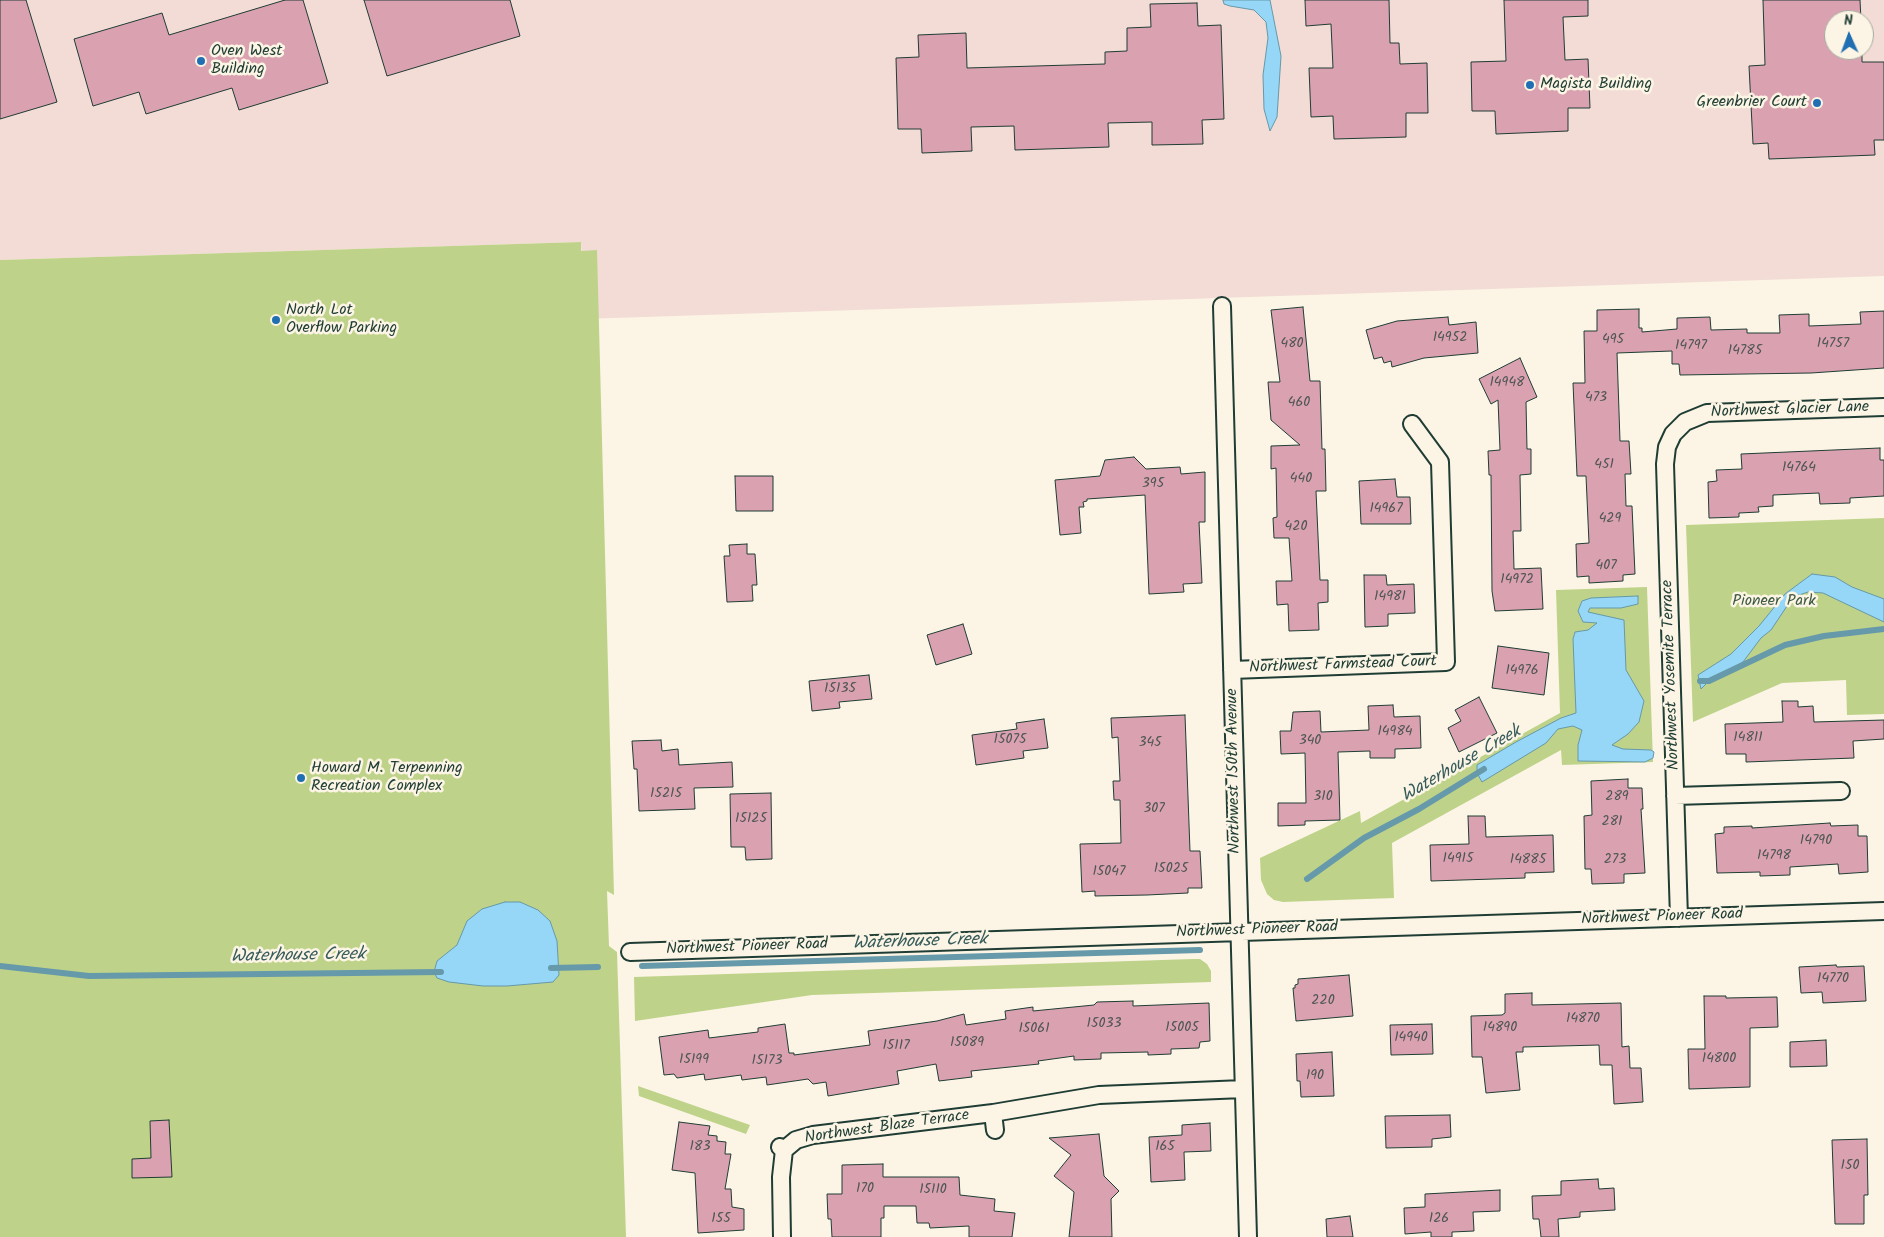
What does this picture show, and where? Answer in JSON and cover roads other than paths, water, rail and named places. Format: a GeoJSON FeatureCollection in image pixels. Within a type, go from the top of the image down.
{"type":"FeatureCollection","features":[{"type":"Feature","properties":{"kind":"street","name":"Northwest 150th Avenue"},"geometry":{"type":"LineString","coordinates":[[1222,306],[1248,1237]]}},
{"type":"Feature","properties":{"kind":"street","name":"Northwest Glacier Lane"},"geometry":{"type":"LineString","coordinates":[[1673,434],[1685,422],[1707,413],[1884,407]]}},
{"type":"Feature","properties":{"kind":"street","name":"Northwest Farmstead Court"},"geometry":{"type":"LineString","coordinates":[[1232,670],[1446,662],[1440,462],[1412,424]]}},
{"type":"Feature","properties":{"kind":"street","name":"Northwest Yosemite Terrace"},"geometry":{"type":"LineString","coordinates":[[1673,434],[1667,447],[1665,464],[1679,918]]}},
{"type":"Feature","properties":{"kind":"street"},"geometry":{"type":"LineString","coordinates":[[1675,796],[1841,791]]}},
{"type":"Feature","properties":{"kind":"street","name":"Northwest Pioneer Road"},"geometry":{"type":"LineString","coordinates":[[630,952],[1884,911]]}},
{"type":"Feature","properties":{"kind":"street","name":"Northwest Blaze Terrace"},"geometry":{"type":"LineString","coordinates":[[782,1237],[782,1149],[796,1140],[813,1135],[993,1113],[1099,1095],[1243,1089]]}},
{"type":"Feature","properties":{"kind":"street","name":"Northwest Blaze Terrace"},"geometry":{"type":"LineString","coordinates":[[993,1113],[995,1130]]}},
{"type":"Feature","properties":{"kind":"water"},"geometry":{"type":"Polygon","coordinates":[[[1223,0],[1270,0],[1281,56],[1277,117],[1270,131],[1264,109],[1263,75],[1268,38],[1266,22],[1254,10],[1230,6],[1224,4],[1223,0]]]}},
{"type":"Feature","properties":{"kind":"water"},"geometry":{"type":"Polygon","coordinates":[[[1812,574],[1835,577],[1852,587],[1884,599],[1884,622],[1823,593],[1808,592],[1793,597],[1771,630],[1761,638],[1743,662],[1709,681],[1701,689],[1698,675],[1731,654],[1759,626],[1785,594],[1812,574]]]}},
{"type":"Feature","properties":{"kind":"water"},"geometry":{"type":"Polygon","coordinates":[[[1638,596],[1638,604],[1621,608],[1590,608],[1588,612],[1624,620],[1626,670],[1644,701],[1639,722],[1628,734],[1612,745],[1623,749],[1651,750],[1654,752],[1653,758],[1645,762],[1578,761],[1578,745],[1582,730],[1573,726],[1558,729],[1546,743],[1482,782],[1477,773],[1477,765],[1561,718],[1576,713],[1573,639],[1575,632],[1588,630],[1597,623],[1583,622],[1578,611],[1582,601],[1591,598],[1638,596]]]}},
{"type":"Feature","properties":{"kind":"water"},"geometry":{"type":"Polygon","coordinates":[[[505,902],[520,902],[538,910],[550,921],[557,941],[559,975],[553,982],[483,986],[449,982],[437,978],[434,972],[437,961],[457,945],[467,921],[482,909],[505,902]]]}},
{"type":"Feature","properties":{"kind":"waterway","name":"Waterhouse Creek"},"geometry":{"type":"LineString","coordinates":[[1700,681],[1709,681],[1785,645],[1824,636],[1884,629]]}},
{"type":"Feature","properties":{"kind":"waterway","name":"Waterhouse Creek"},"geometry":{"type":"LineString","coordinates":[[1307,879],[1364,838],[1419,809],[1484,769]]}},
{"type":"Feature","properties":{"kind":"waterway","name":"Waterhouse Creek"},"geometry":{"type":"LineString","coordinates":[[642,966],[1200,950]]}},
{"type":"Feature","properties":{"kind":"waterway","name":"Waterhouse Creek"},"geometry":{"type":"LineString","coordinates":[[0,966],[89,976],[441,972]]}},
{"type":"Feature","properties":{"kind":"waterway","name":"Waterhouse Creek"},"geometry":{"type":"LineString","coordinates":[[551,968],[598,967]]}},
{"type":"Feature","properties":{"kind":"place","name":"Oven West Building"},"geometry":{"type":"Point","coordinates":[201,61]}},
{"type":"Feature","properties":{"kind":"place","name":"Magista Building"},"geometry":{"type":"Point","coordinates":[1530,85]}},
{"type":"Feature","properties":{"kind":"place","name":"Greenbrier Court"},"geometry":{"type":"Point","coordinates":[1817,103]}},
{"type":"Feature","properties":{"kind":"place","name":"North Lot Overflow Parking"},"geometry":{"type":"Point","coordinates":[276,320]}},
{"type":"Feature","properties":{"kind":"place","name":"Howard M. Terpenning Recreation Complex"},"geometry":{"type":"Point","coordinates":[301,778]}},
{"type":"Feature","properties":{"kind":"park label","name":"Pioneer Park"},"geometry":{"type":"Point","coordinates":[1774,602]}}]}
